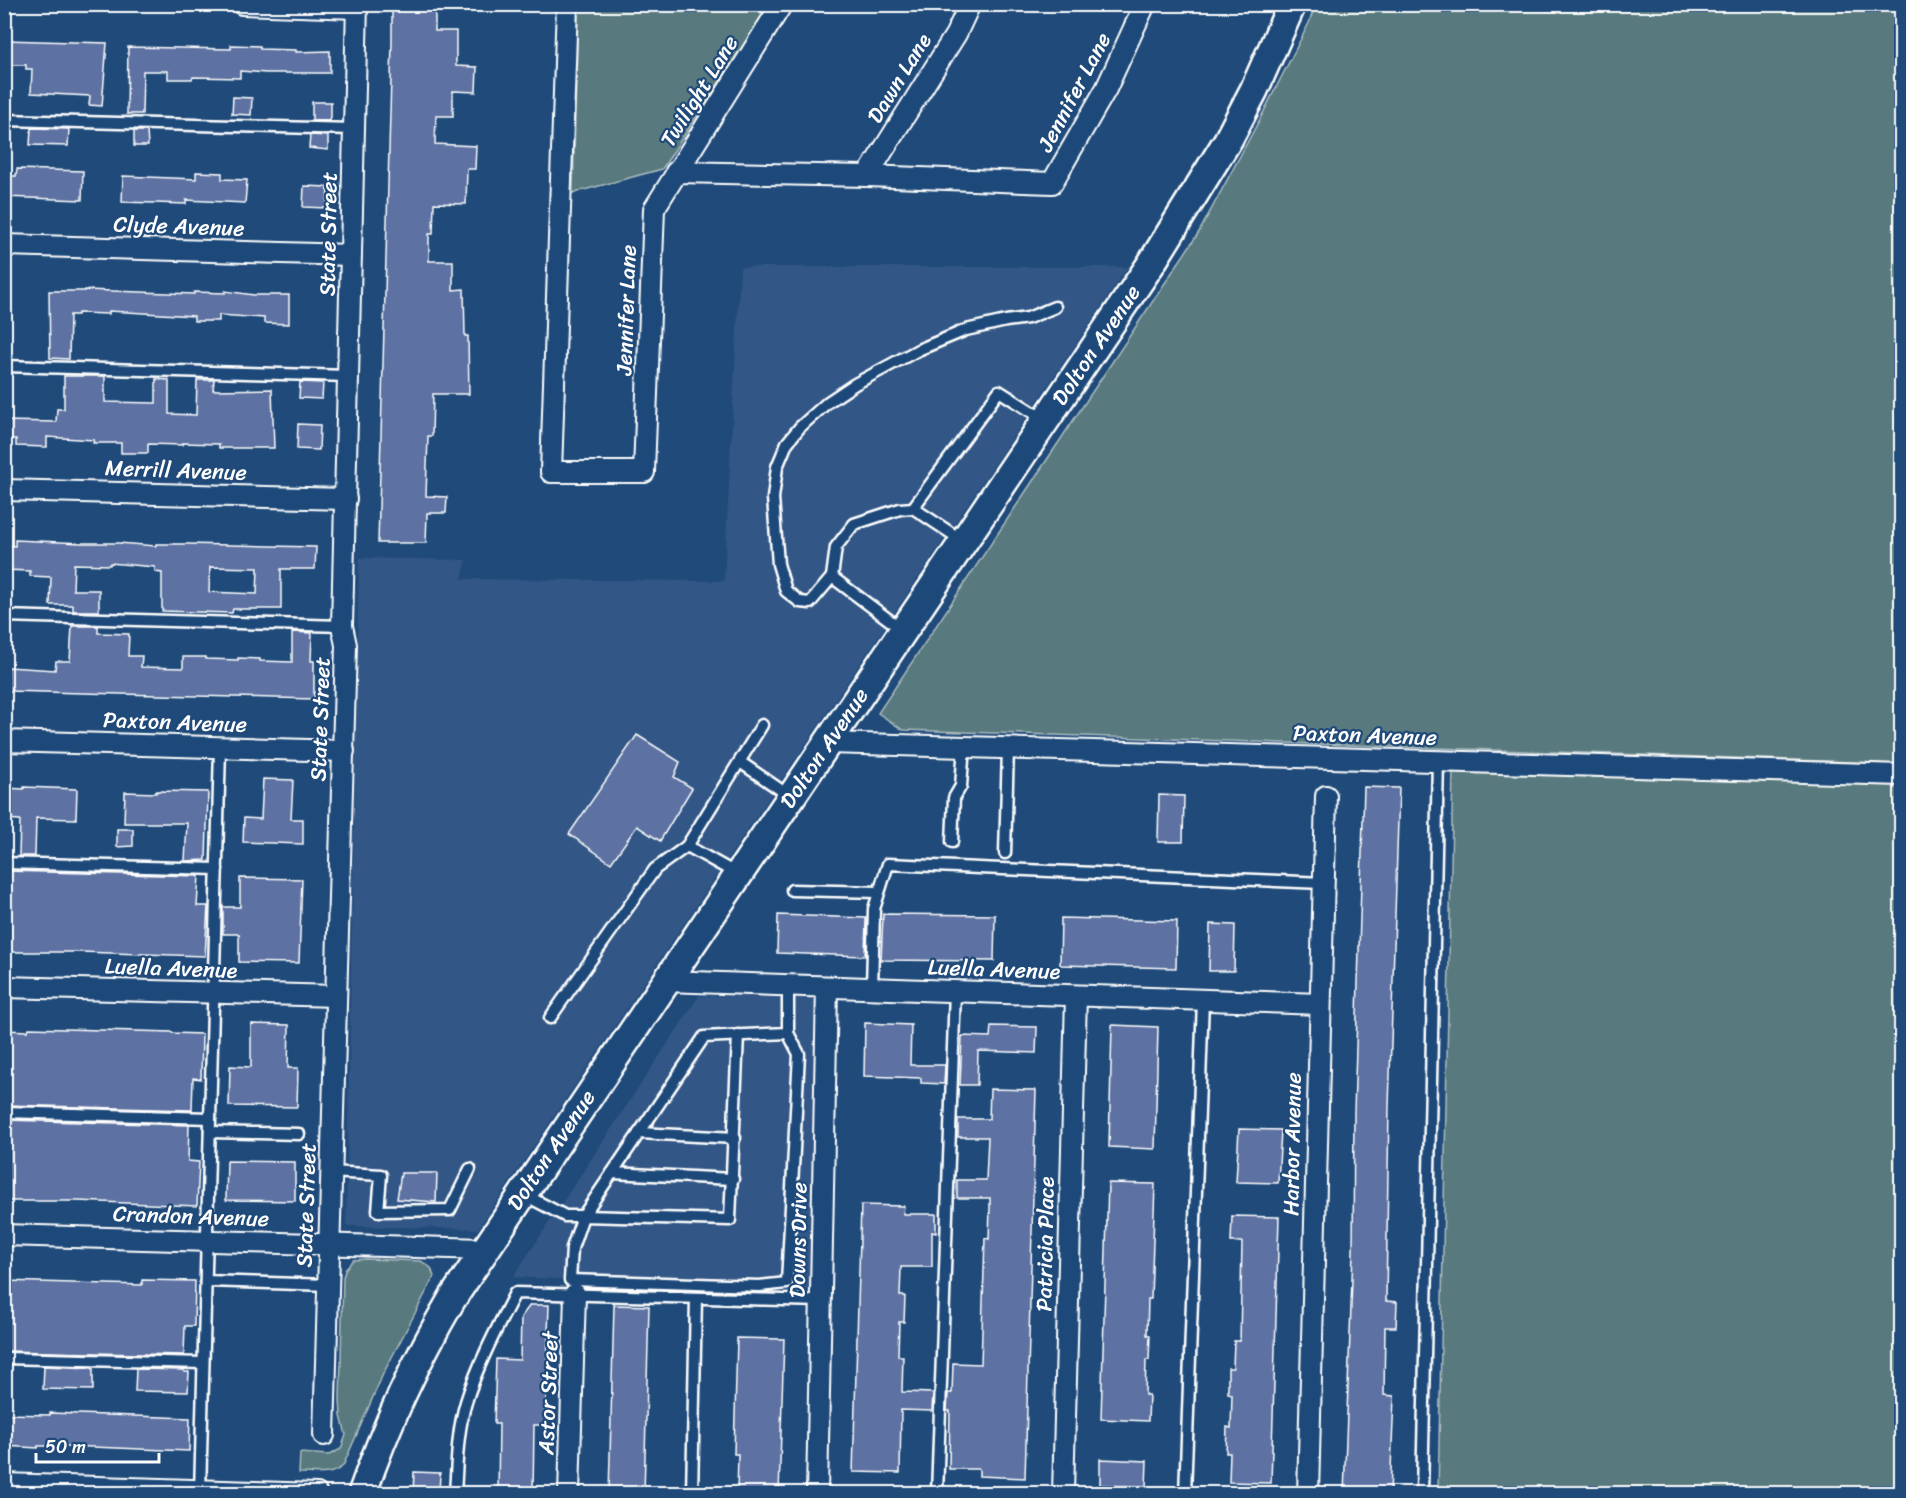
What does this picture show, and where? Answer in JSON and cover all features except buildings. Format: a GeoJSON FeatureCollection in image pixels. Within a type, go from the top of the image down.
{"type":"FeatureCollection","features":[{"type":"Feature","properties":{"kind":"street"},"geometry":{"type":"LineString","coordinates":[[242,4],[357,6]]}},
{"type":"Feature","properties":{"kind":"street","name":"Jennifer Lane"},"geometry":{"type":"LineString","coordinates":[[567,4],[551,472],[645,472],[654,209],[676,172],[1052,183],[1106,89],[1145,4]]}},
{"type":"Feature","properties":{"kind":"street","name":"Twilight Lane"},"geometry":{"type":"LineString","coordinates":[[676,172],[782,4]]}},
{"type":"Feature","properties":{"kind":"street","name":"Dawn Lane"},"geometry":{"type":"LineString","coordinates":[[867,176],[956,34],[970,4]]}},
{"type":"Feature","properties":{"kind":"street","name":"Dolton Avenue"},"geometry":{"type":"LineString","coordinates":[[362,1494],[382,1437],[417,1361],[447,1307],[1151,264],[1228,140],[1254,90],[1292,4]]}},
{"type":"Feature","properties":{"kind":"street","name":"State Street"},"geometry":{"type":"LineString","coordinates":[[324,1435],[344,751],[346,645],[342,626],[357,6]]}},
{"type":"Feature","properties":{"kind":"street","name":"Clyde Avenue"},"geometry":{"type":"LineString","coordinates":[[4,245],[351,255]]}},
{"type":"Feature","properties":{"kind":"street","name":"Merrill Avenue"},"geometry":{"type":"LineString","coordinates":[[4,490],[346,499]]}},
{"type":"Feature","properties":{"kind":"street","name":"Paxton Avenue"},"geometry":{"type":"LineString","coordinates":[[4,741],[344,751]]}},
{"type":"Feature","properties":{"kind":"street","name":"Paxton Avenue"},"geometry":{"type":"LineString","coordinates":[[828,743],[1902,775]]}},
{"type":"Feature","properties":{"kind":"street","name":"Harbor Avenue"},"geometry":{"type":"LineString","coordinates":[[1308,1494],[1326,796]]}},
{"type":"Feature","properties":{"kind":"street","name":"Luella Avenue"},"geometry":{"type":"LineString","coordinates":[[666,981],[1320,1004]]}},
{"type":"Feature","properties":{"kind":"street","name":"Luella Avenue"},"geometry":{"type":"LineString","coordinates":[[4,987],[336,996]]}},
{"type":"Feature","properties":{"kind":"street","name":"Downs Drive"},"geometry":{"type":"LineString","coordinates":[[817,1494],[827,987]]}},
{"type":"Feature","properties":{"kind":"street","name":"Patricia Place"},"geometry":{"type":"LineString","coordinates":[[1063,1494],[1076,996]]}},
{"type":"Feature","properties":{"kind":"street","name":"Crandon Avenue"},"geometry":{"type":"LineString","coordinates":[[4,1235],[484,1249]]}},
{"type":"Feature","properties":{"kind":"street","name":"Astor Street"},"geometry":{"type":"LineString","coordinates":[[569,1494],[575,1294]]}},
{"type":"Feature","properties":{"kind":"street"},"geometry":{"type":"LineString","coordinates":[[4,1484],[317,1494]]}},
{"type":"Feature","properties":{"kind":"lane"},"geometry":{"type":"LineString","coordinates":[[4,120],[354,129]]}},
{"type":"Feature","properties":{"kind":"lane"},"geometry":{"type":"LineString","coordinates":[[964,542],[913,508],[900,509],[854,524],[837,547],[832,577],[810,603],[800,602],[786,591],[778,564],[773,498],[777,467],[787,442],[800,427],[828,402],[855,384],[918,350],[966,330],[1028,318],[1055,307]]}},
{"type":"Feature","properties":{"kind":"lane"},"geometry":{"type":"LineString","coordinates":[[4,366],[348,376]]}},
{"type":"Feature","properties":{"kind":"lane"},"geometry":{"type":"LineString","coordinates":[[913,508],[999,391],[1046,420]]}},
{"type":"Feature","properties":{"kind":"lane"},"geometry":{"type":"LineString","coordinates":[[832,577],[904,631]]}},
{"type":"Feature","properties":{"kind":"lane"},"geometry":{"type":"LineString","coordinates":[[4,616],[342,626]]}},
{"type":"Feature","properties":{"kind":"lane"},"geometry":{"type":"LineString","coordinates":[[550,1018],[655,869],[687,846],[762,725]]}},
{"type":"Feature","properties":{"kind":"lane"},"geometry":{"type":"LineString","coordinates":[[952,842],[954,798],[961,786],[964,747]]}},
{"type":"Feature","properties":{"kind":"lane"},"geometry":{"type":"LineString","coordinates":[[200,1492],[220,748]]}},
{"type":"Feature","properties":{"kind":"lane"},"geometry":{"type":"LineString","coordinates":[[1005,853],[1008,748]]}},
{"type":"Feature","properties":{"kind":"lane"},"geometry":{"type":"LineString","coordinates":[[1422,1494],[1438,761]]}},
{"type":"Feature","properties":{"kind":"lane"},"geometry":{"type":"LineString","coordinates":[[740,762],[791,797]]}},
{"type":"Feature","properties":{"kind":"lane"},"geometry":{"type":"LineString","coordinates":[[687,846],[738,875]]}},
{"type":"Feature","properties":{"kind":"lane"},"geometry":{"type":"LineString","coordinates":[[4,863],[217,868]]}},
{"type":"Feature","properties":{"kind":"lane"},"geometry":{"type":"LineString","coordinates":[[872,988],[874,909],[888,864],[1323,883]]}},
{"type":"Feature","properties":{"kind":"lane"},"geometry":{"type":"LineString","coordinates":[[792,890],[879,892]]}},
{"type":"Feature","properties":{"kind":"lane"},"geometry":{"type":"LineString","coordinates":[[789,985],[789,1033],[799,1054],[787,1283],[759,1286],[570,1280],[572,1248],[583,1216],[704,1037],[789,1033]]}},
{"type":"Feature","properties":{"kind":"lane"},"geometry":{"type":"LineString","coordinates":[[937,1494],[955,992]]}},
{"type":"Feature","properties":{"kind":"lane"},"geometry":{"type":"LineString","coordinates":[[1185,1494],[1203,1000]]}},
{"type":"Feature","properties":{"kind":"lane"},"geometry":{"type":"LineString","coordinates":[[522,1193],[565,1216],[730,1220],[738,1035]]}},
{"type":"Feature","properties":{"kind":"lane"},"geometry":{"type":"LineString","coordinates":[[4,1112],[210,1119]]}},
{"type":"Feature","properties":{"kind":"lane"},"geometry":{"type":"LineString","coordinates":[[210,1132],[299,1134]]}},
{"type":"Feature","properties":{"kind":"lane"},"geometry":{"type":"LineString","coordinates":[[639,1133],[735,1138]]}},
{"type":"Feature","properties":{"kind":"lane"},"geometry":{"type":"LineString","coordinates":[[331,1172],[381,1174],[378,1211],[450,1210],[470,1169]]}},
{"type":"Feature","properties":{"kind":"lane"},"geometry":{"type":"LineString","coordinates":[[612,1173],[732,1179]]}},
{"type":"Feature","properties":{"kind":"lane"},"geometry":{"type":"LineString","coordinates":[[206,1281],[328,1285]]}},
{"type":"Feature","properties":{"kind":"lane"},"geometry":{"type":"LineString","coordinates":[[455,1494],[459,1436],[466,1402],[493,1337],[515,1293],[821,1301]]}},
{"type":"Feature","properties":{"kind":"lane"},"geometry":{"type":"LineString","coordinates":[[692,1494],[696,1298]]}},
{"type":"Feature","properties":{"kind":"lane"},"geometry":{"type":"LineString","coordinates":[[4,1358],[204,1363]]}},
{"type":"Feature","properties":{"kind":"shaded area"},"geometry":{"type":"Polygon","coordinates":[[[740,267],[1128,267],[478,1229],[346,1226],[359,558],[467,560],[462,579],[724,581],[740,267]]]}},
{"type":"Feature","properties":{"kind":"shaded area"},"geometry":{"type":"Polygon","coordinates":[[[821,993],[815,1291],[513,1277],[699,996],[821,993]]]}},
{"type":"Feature","properties":{"kind":"green space"},"geometry":{"type":"Polygon","coordinates":[[[578,5],[770,5],[662,169],[573,193],[578,5]]]}},
{"type":"Feature","properties":{"kind":"green space"},"geometry":{"type":"Polygon","coordinates":[[[1315,5],[1901,5],[1901,1493],[1438,1493],[1453,770],[1881,780],[1881,763],[903,730],[878,713],[1199,232],[1261,117],[1309,23],[1315,5]]]}},
{"type":"Feature","properties":{"kind":"green space"},"geometry":{"type":"Polygon","coordinates":[[[353,1260],[421,1261],[431,1268],[434,1277],[383,1374],[343,1466],[328,1473],[299,1473],[300,1453],[329,1455],[341,1449],[346,1435],[341,1416],[340,1399],[343,1277],[346,1268],[353,1260]]]}}]}
